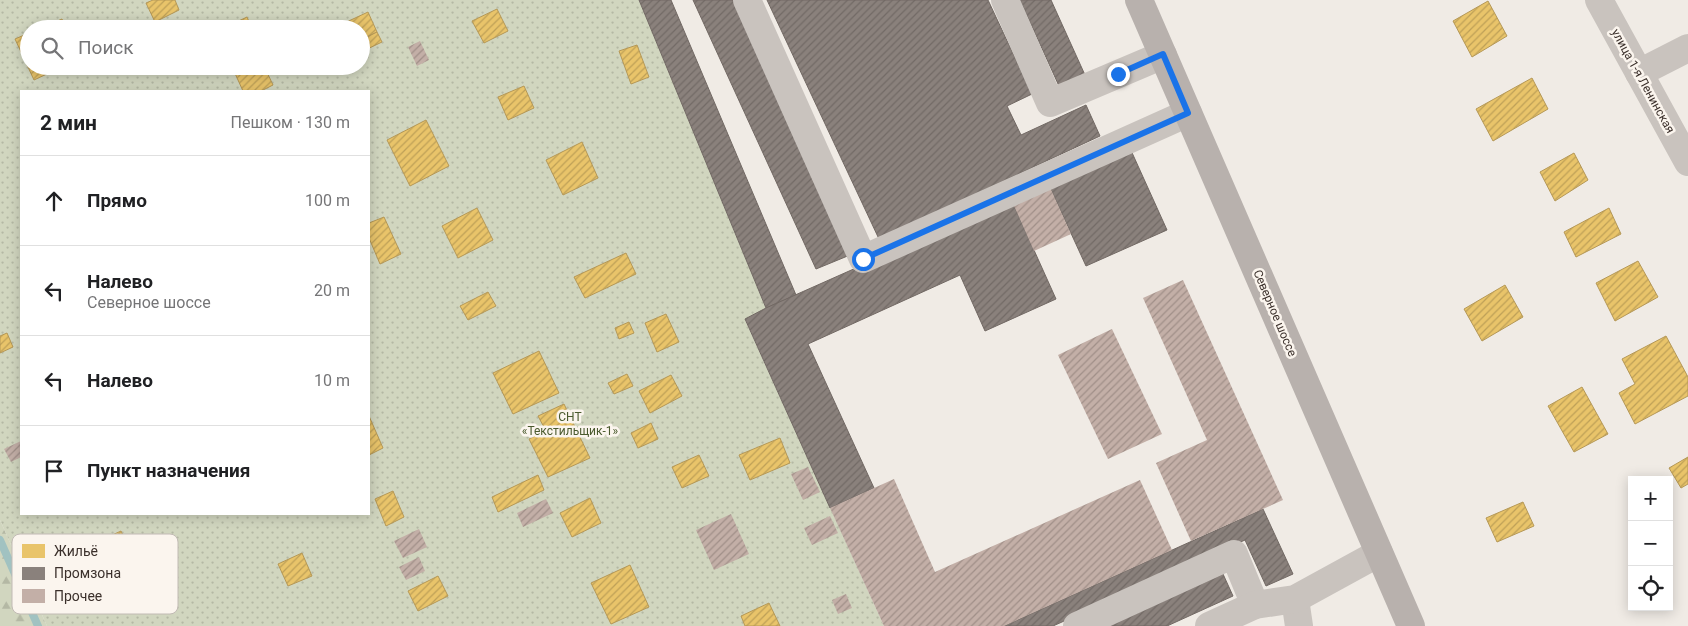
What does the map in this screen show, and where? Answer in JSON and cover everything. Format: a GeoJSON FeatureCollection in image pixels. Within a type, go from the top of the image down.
{"type":"FeatureCollection","features":[{"type":"Feature","properties":{"kind":"main road","name":"Северное шоссе"},"geometry":{"type":"LineString","coordinates":[[1139,0],[1411,626]]}},
{"type":"Feature","properties":{"kind":"street"},"geometry":{"type":"LineString","coordinates":[[747,0],[863,259],[1188,113]]}},
{"type":"Feature","properties":{"kind":"street"},"geometry":{"type":"LineString","coordinates":[[1005,0],[1050,103],[1163,54]]}},
{"type":"Feature","properties":{"kind":"street","name":"улица 1-я Ленинская"},"geometry":{"type":"LineString","coordinates":[[1599,0],[1688,162]]}},
{"type":"Feature","properties":{"kind":"street"},"geometry":{"type":"LineString","coordinates":[[1639,73],[1688,48]]}},
{"type":"Feature","properties":{"kind":"street"},"geometry":{"type":"LineString","coordinates":[[1208,626],[1255,605],[1295,599],[1379,553]]}},
{"type":"Feature","properties":{"kind":"street"},"geometry":{"type":"LineString","coordinates":[[1077,626],[1234,554],[1255,605]]}},
{"type":"Feature","properties":{"kind":"street"},"geometry":{"type":"LineString","coordinates":[[1295,599],[1299,626]]}},
{"type":"Feature","properties":{"kind":"green space","name":"СНТ «Текстильщик-1»"},"geometry":{"type":"Polygon","coordinates":[[[0,0],[639,0],[766,308],[745,320],[884,626],[47,626],[42,614],[178,614],[178,534],[12,534],[12,547],[0,520],[0,0]]]}},
{"type":"Feature","properties":{"kind":"green space"},"geometry":{"type":"Polygon","coordinates":[[[0,520],[12,547],[12,614],[42,614],[47,626],[0,626],[0,520]]]}},
{"type":"Feature","properties":{"kind":"building: Жильё"},"geometry":{"type":"Polygon","coordinates":[[[153,0],[175,0],[179,10],[159,20],[154,20],[146,3],[153,0]]]}},
{"type":"Feature","properties":{"kind":"building: Жильё"},"geometry":{"type":"Polygon","coordinates":[[[1488,1],[1507,36],[1472,57],[1453,21],[1488,1]]]}},
{"type":"Feature","properties":{"kind":"building: Жильё"},"geometry":{"type":"Polygon","coordinates":[[[497,9],[508,31],[484,43],[472,21],[497,9]]]}},
{"type":"Feature","properties":{"kind":"building: Жильё"},"geometry":{"type":"Polygon","coordinates":[[[368,12],[377,32],[370,36],[370,20],[351,20],[368,12]]]}},
{"type":"Feature","properties":{"kind":"building: Жильё"},"geometry":{"type":"Polygon","coordinates":[[[377,32],[382,42],[370,48],[370,36],[377,32]]]}},
{"type":"Feature","properties":{"kind":"building: Жильё"},"geometry":{"type":"Polygon","coordinates":[[[20,37],[20,50],[15,39],[20,37]]]}},
{"type":"Feature","properties":{"kind":"building: Жильё"},"geometry":{"type":"Polygon","coordinates":[[[637,45],[649,77],[631,84],[619,51],[637,45]]]}},
{"type":"Feature","properties":{"kind":"building: Жильё"},"geometry":{"type":"Polygon","coordinates":[[[32,75],[45,75],[34,80],[32,75]]]}},
{"type":"Feature","properties":{"kind":"building: Жильё"},"geometry":{"type":"Polygon","coordinates":[[[236,75],[268,75],[273,85],[263,90],[243,90],[236,75]]]}},
{"type":"Feature","properties":{"kind":"building: Жильё"},"geometry":{"type":"Polygon","coordinates":[[[1532,78],[1548,109],[1493,141],[1476,109],[1532,78]]]}},
{"type":"Feature","properties":{"kind":"building: Жильё"},"geometry":{"type":"Polygon","coordinates":[[[524,86],[534,108],[508,120],[498,97],[524,86]]]}},
{"type":"Feature","properties":{"kind":"building: Жильё"},"geometry":{"type":"Polygon","coordinates":[[[426,120],[449,166],[410,186],[387,140],[426,120]]]}},
{"type":"Feature","properties":{"kind":"building: Жильё"},"geometry":{"type":"Polygon","coordinates":[[[582,142],[598,178],[563,195],[546,160],[582,142]]]}},
{"type":"Feature","properties":{"kind":"building: Жильё"},"geometry":{"type":"Polygon","coordinates":[[[1574,153],[1588,180],[1555,201],[1540,172],[1574,153]]]}},
{"type":"Feature","properties":{"kind":"building: Жильё"},"geometry":{"type":"Polygon","coordinates":[[[477,208],[493,240],[458,258],[442,226],[477,208]]]}},
{"type":"Feature","properties":{"kind":"building: Жильё"},"geometry":{"type":"Polygon","coordinates":[[[1609,208],[1621,234],[1576,257],[1564,232],[1609,208]]]}},
{"type":"Feature","properties":{"kind":"building: Жильё"},"geometry":{"type":"Polygon","coordinates":[[[384,217],[401,254],[380,264],[370,240],[370,223],[384,217]]]}},
{"type":"Feature","properties":{"kind":"building: Жильё"},"geometry":{"type":"Polygon","coordinates":[[[626,253],[636,274],[585,298],[574,277],[626,253]]]}},
{"type":"Feature","properties":{"kind":"building: Жильё"},"geometry":{"type":"Polygon","coordinates":[[[1638,261],[1658,297],[1615,321],[1596,283],[1638,261]]]}},
{"type":"Feature","properties":{"kind":"building: Жильё"},"geometry":{"type":"Polygon","coordinates":[[[1505,285],[1523,317],[1482,341],[1464,309],[1505,285]]]}},
{"type":"Feature","properties":{"kind":"building: Жильё"},"geometry":{"type":"Polygon","coordinates":[[[488,292],[496,306],[468,320],[460,306],[488,292]]]}},
{"type":"Feature","properties":{"kind":"building: Жильё"},"geometry":{"type":"Polygon","coordinates":[[[666,314],[679,342],[657,352],[645,323],[666,314]]]}},
{"type":"Feature","properties":{"kind":"building: Жильё"},"geometry":{"type":"Polygon","coordinates":[[[629,322],[634,333],[619,339],[615,328],[629,322]]]}},
{"type":"Feature","properties":{"kind":"building: Жильё"},"geometry":{"type":"Polygon","coordinates":[[[7,333],[13,347],[0,353],[0,336],[7,333]]]}},
{"type":"Feature","properties":{"kind":"building: Жильё"},"geometry":{"type":"Polygon","coordinates":[[[1666,336],[1688,377],[1688,396],[1635,424],[1619,393],[1635,384],[1622,359],[1666,336]]]}},
{"type":"Feature","properties":{"kind":"building: Жильё"},"geometry":{"type":"Polygon","coordinates":[[[539,351],[559,393],[513,414],[493,373],[539,351]]]}},
{"type":"Feature","properties":{"kind":"building: Жильё"},"geometry":{"type":"Polygon","coordinates":[[[627,374],[633,386],[614,394],[608,383],[627,374]]]}},
{"type":"Feature","properties":{"kind":"building: Жильё"},"geometry":{"type":"Polygon","coordinates":[[[671,375],[682,396],[650,413],[639,391],[671,375]]]}},
{"type":"Feature","properties":{"kind":"building: Жильё"},"geometry":{"type":"Polygon","coordinates":[[[1582,387],[1608,434],[1574,452],[1548,406],[1582,387]]]}},
{"type":"Feature","properties":{"kind":"building: Жильё"},"geometry":{"type":"Polygon","coordinates":[[[564,404],[590,458],[548,477],[529,439],[546,431],[538,416],[564,404]]]}},
{"type":"Feature","properties":{"kind":"building: Жильё"},"geometry":{"type":"Polygon","coordinates":[[[370,418],[383,448],[370,454],[370,418]]]}},
{"type":"Feature","properties":{"kind":"building: Жильё"},"geometry":{"type":"Polygon","coordinates":[[[651,423],[658,439],[638,448],[631,433],[651,423]]]}},
{"type":"Feature","properties":{"kind":"building: Жильё"},"geometry":{"type":"Polygon","coordinates":[[[780,438],[790,463],[750,480],[739,455],[780,438]]]}},
{"type":"Feature","properties":{"kind":"building: Жильё"},"geometry":{"type":"Polygon","coordinates":[[[699,455],[709,476],[682,488],[672,467],[699,455]]]}},
{"type":"Feature","properties":{"kind":"building: Жильё"},"geometry":{"type":"Polygon","coordinates":[[[1688,457],[1688,484],[1681,488],[1669,468],[1688,457]]]}},
{"type":"Feature","properties":{"kind":"building: Жильё"},"geometry":{"type":"Polygon","coordinates":[[[538,475],[544,490],[498,512],[492,497],[538,475]]]}},
{"type":"Feature","properties":{"kind":"building: Жильё"},"geometry":{"type":"Polygon","coordinates":[[[393,491],[404,517],[386,526],[375,499],[393,491]]]}},
{"type":"Feature","properties":{"kind":"building: Жильё"},"geometry":{"type":"Polygon","coordinates":[[[590,498],[601,523],[572,537],[560,513],[590,498]]]}},
{"type":"Feature","properties":{"kind":"building: Жильё"},"geometry":{"type":"Polygon","coordinates":[[[1523,502],[1534,526],[1497,542],[1486,518],[1523,502]]]}},
{"type":"Feature","properties":{"kind":"building: Жильё"},"geometry":{"type":"Polygon","coordinates":[[[302,553],[312,576],[288,586],[278,564],[302,553]]]}},
{"type":"Feature","properties":{"kind":"building: Жильё"},"geometry":{"type":"Polygon","coordinates":[[[630,565],[649,607],[611,624],[591,583],[630,565]]]}},
{"type":"Feature","properties":{"kind":"building: Жильё"},"geometry":{"type":"Polygon","coordinates":[[[438,576],[448,596],[418,611],[408,591],[438,576]]]}},
{"type":"Feature","properties":{"kind":"building: Жильё"},"geometry":{"type":"Polygon","coordinates":[[[769,603],[780,626],[745,626],[741,616],[769,603]]]}},
{"type":"Feature","properties":{"kind":"building: Промзона"},"geometry":{"type":"Polygon","coordinates":[[[639,0],[671,0],[796,295],[766,308],[639,0]]]}},
{"type":"Feature","properties":{"kind":"building: Промзона"},"geometry":{"type":"Polygon","coordinates":[[[693,0],[733,0],[850,255],[816,269],[693,0]]]}},
{"type":"Feature","properties":{"kind":"building: Промзона"},"geometry":{"type":"Polygon","coordinates":[[[767,0],[988,0],[1032,94],[1007,106],[1021,135],[1086,105],[1100,136],[879,239],[767,0]]]}},
{"type":"Feature","properties":{"kind":"building: Промзона"},"geometry":{"type":"Polygon","coordinates":[[[1020,0],[1051,0],[1085,75],[1059,86],[1020,0]]]}},
{"type":"Feature","properties":{"kind":"building: Промзона"},"geometry":{"type":"Polygon","coordinates":[[[1129,146],[1167,230],[1086,266],[1048,183],[1129,146]]]}},
{"type":"Feature","properties":{"kind":"building: Промзона"},"geometry":{"type":"Polygon","coordinates":[[[1011,199],[1056,299],[985,331],[960,275],[808,344],[874,488],[830,508],[745,319],[1011,199]]]}},
{"type":"Feature","properties":{"kind":"building: Промзона"},"geometry":{"type":"Polygon","coordinates":[[[1263,509],[1293,574],[1266,586],[1245,540],[1053,626],[1004,626],[1263,509]]]}},
{"type":"Feature","properties":{"kind":"building: Промзона"},"geometry":{"type":"Polygon","coordinates":[[[1223,574],[1233,596],[1167,626],[1108,626],[1223,574]]]}},
{"type":"Feature","properties":{"kind":"building: Прочее"},"geometry":{"type":"Polygon","coordinates":[[[420,41],[429,60],[417,66],[408,47],[420,41]]]}},
{"type":"Feature","properties":{"kind":"building: Прочее"},"geometry":{"type":"Polygon","coordinates":[[[1048,183],[1071,234],[1034,251],[1011,199],[1048,183]]]}},
{"type":"Feature","properties":{"kind":"building: Прочее"},"geometry":{"type":"Polygon","coordinates":[[[1183,280],[1283,500],[1191,541],[1156,463],[1207,440],[1143,298],[1183,280]]]}},
{"type":"Feature","properties":{"kind":"building: Прочее"},"geometry":{"type":"Polygon","coordinates":[[[1112,329],[1162,434],[1108,459],[1058,355],[1112,329]]]}},
{"type":"Feature","properties":{"kind":"building: Прочее"},"geometry":{"type":"Polygon","coordinates":[[[20,441],[20,458],[11,462],[4,449],[20,441]]]}},
{"type":"Feature","properties":{"kind":"building: Прочее"},"geometry":{"type":"Polygon","coordinates":[[[808,467],[820,492],[803,500],[791,474],[808,467]]]}},
{"type":"Feature","properties":{"kind":"building: Прочее"},"geometry":{"type":"Polygon","coordinates":[[[894,479],[935,572],[1140,480],[1172,550],[1004,626],[884,626],[830,508],[894,479]]]}},
{"type":"Feature","properties":{"kind":"building: Прочее"},"geometry":{"type":"Polygon","coordinates":[[[546,499],[553,513],[523,527],[517,513],[546,499]]]}},
{"type":"Feature","properties":{"kind":"building: Прочее"},"geometry":{"type":"Polygon","coordinates":[[[731,514],[749,554],[714,570],[696,530],[731,514]]]}},
{"type":"Feature","properties":{"kind":"building: Прочее"},"geometry":{"type":"Polygon","coordinates":[[[830,516],[838,533],[812,545],[804,528],[830,516]]]}},
{"type":"Feature","properties":{"kind":"building: Прочее"},"geometry":{"type":"Polygon","coordinates":[[[419,529],[427,547],[403,558],[394,541],[419,529]]]}},
{"type":"Feature","properties":{"kind":"building: Прочее"},"geometry":{"type":"Polygon","coordinates":[[[419,557],[425,571],[406,580],[399,567],[419,557]]]}},
{"type":"Feature","properties":{"kind":"building: Прочее"},"geometry":{"type":"Polygon","coordinates":[[[846,594],[852,608],[838,614],[832,600],[846,594]]]}},
{"type":"Feature","properties":{"kind":"waterway"},"geometry":{"type":"LineString","coordinates":[[0,540],[12,567]]}},
{"type":"Feature","properties":{"kind":"waterway"},"geometry":{"type":"LineString","coordinates":[[33,614],[38,626]]}},
{"type":"Feature","properties":{"kind":"route"},"geometry":{"type":"LineString","coordinates":[[863,259],[1188,113],[1163,54],[1118,74]]}}]}
